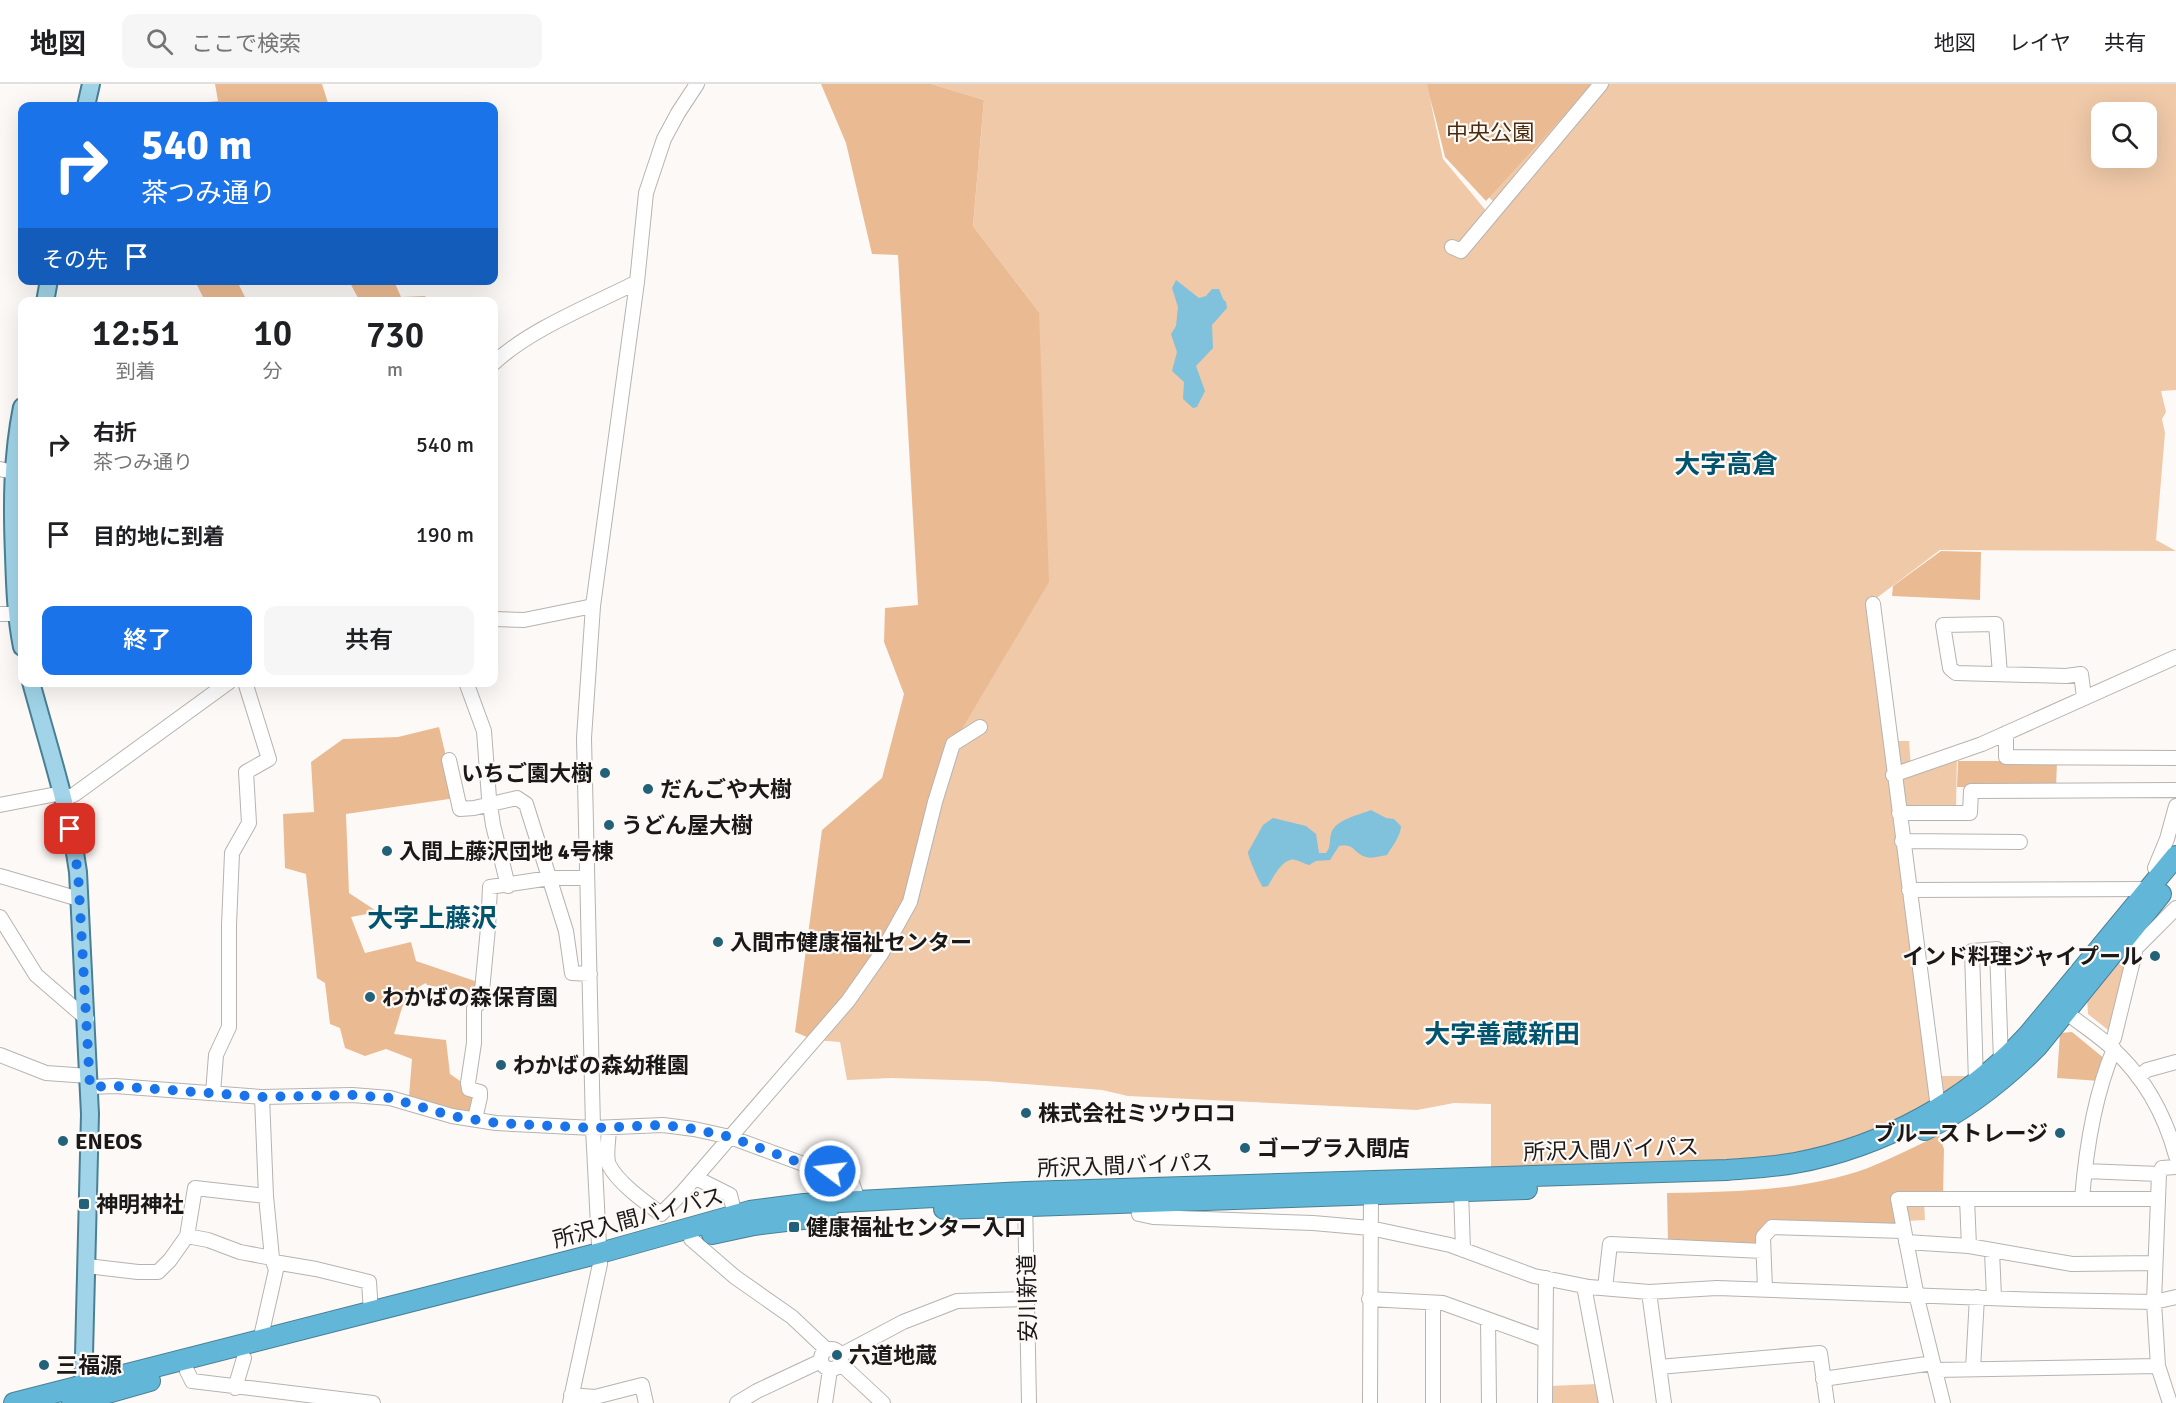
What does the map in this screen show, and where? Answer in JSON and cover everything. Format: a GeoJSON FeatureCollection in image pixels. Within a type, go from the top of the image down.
{"type":"FeatureCollection","features":[{"type":"Feature","properties":{"kind":"highway"},"geometry":{"type":"LineString","coordinates":[[2144,889],[2155,868],[2176,842]]}},
{"type":"Feature","properties":{"kind":"highway"},"geometry":{"type":"LineString","coordinates":[[2144,889],[2176,856]]}},
{"type":"Feature","properties":{"kind":"highway","name":"所沢入間バイパス"},"geometry":{"type":"LineString","coordinates":[[14,1403],[122,1396],[188,1371],[244,1358],[600,1258],[750,1211],[858,1200],[1025,1199],[1371,1187],[1727,1170],[1794,1164],[1824,1157],[1885,1137],[1976,1082],[2060,1007],[2138,923],[2176,876]]}},
{"type":"Feature","properties":{"kind":"highway","name":"所沢入間バイパス"},"geometry":{"type":"LineString","coordinates":[[80,1398],[260,1341],[371,1312],[600,1258],[754,1225],[810,1217],[1025,1199],[1137,1203],[1371,1187],[1461,1191],[1753,1180],[1798,1175],[1843,1164],[1890,1147],[1929,1129],[1970,1104],[2020,1063],[2037,1047],[2094,953],[2144,889]]}},
{"type":"Feature","properties":{"kind":"highway"},"geometry":{"type":"LineString","coordinates":[[2138,923],[2150,921],[2174,901]]}},
{"type":"Feature","properties":{"kind":"main road"},"geometry":{"type":"LineString","coordinates":[[87,102],[91,84]]}},
{"type":"Feature","properties":{"kind":"main road"},"geometry":{"type":"LineString","coordinates":[[18,430],[15,448],[6,470],[18,568]]}},
{"type":"Feature","properties":{"kind":"main road"},"geometry":{"type":"LineString","coordinates":[[18,582],[13,613],[18,632]]}},
{"type":"Feature","properties":{"kind":"main road"},"geometry":{"type":"LineString","coordinates":[[32,687],[75,850],[79,899],[90,1081],[87,1266],[80,1398]]}},
{"type":"Feature","properties":{"kind":"street"},"geometry":{"type":"LineString","coordinates":[[645,1403],[642,1385],[595,1397],[571,1399],[600,1258],[593,1128],[585,738],[592,606],[637,282],[640,236],[648,185],[664,139],[697,84]]}},
{"type":"Feature","properties":{"kind":"street"},"geometry":{"type":"LineString","coordinates":[[1452,248],[1461,251],[1601,84]]}},
{"type":"Feature","properties":{"kind":"street"},"geometry":{"type":"LineString","coordinates":[[498,359],[505,352],[538,332],[637,282]]}},
{"type":"Feature","properties":{"kind":"street"},"geometry":{"type":"LineString","coordinates":[[1873,604],[1893,775],[1938,1107]]}},
{"type":"Feature","properties":{"kind":"street"},"geometry":{"type":"LineString","coordinates":[[498,619],[524,620],[592,606]]}},
{"type":"Feature","properties":{"kind":"street"},"geometry":{"type":"LineString","coordinates":[[2001,674],[1996,624],[1943,626],[1950,668],[1956,674],[2066,676],[2081,674],[2084,697]]}},
{"type":"Feature","properties":{"kind":"street"},"geometry":{"type":"LineString","coordinates":[[1893,775],[1982,744],[2176,657]]}},
{"type":"Feature","properties":{"kind":"street"},"geometry":{"type":"LineString","coordinates":[[0,805],[75,794],[222,687]]}},
{"type":"Feature","properties":{"kind":"street"},"geometry":{"type":"LineString","coordinates":[[213,1092],[216,1055],[230,1027],[231,853],[249,823],[246,772],[269,759],[247,687]]}},
{"type":"Feature","properties":{"kind":"street"},"geometry":{"type":"LineString","coordinates":[[468,687],[483,731],[489,804],[508,886]]}},
{"type":"Feature","properties":{"kind":"street"},"geometry":{"type":"LineString","coordinates":[[609,1128],[608,1164],[620,1179],[661,1214],[696,1178],[848,1001],[881,954],[910,902],[935,802],[953,744],[980,727]]}},
{"type":"Feature","properties":{"kind":"street"},"geometry":{"type":"LineString","coordinates":[[2006,733],[2006,757],[2176,758]]}},
{"type":"Feature","properties":{"kind":"street"},"geometry":{"type":"LineString","coordinates":[[449,760],[460,808],[474,808],[517,798],[526,804],[566,931],[572,973],[590,974]]}},
{"type":"Feature","properties":{"kind":"street"},"geometry":{"type":"LineString","coordinates":[[1899,813],[1970,813],[1971,791],[2176,790]]}},
{"type":"Feature","properties":{"kind":"street"},"geometry":{"type":"LineString","coordinates":[[2155,868],[2167,839],[2176,806]]}},
{"type":"Feature","properties":{"kind":"street"},"geometry":{"type":"LineString","coordinates":[[1902,841],[2020,843]]}},
{"type":"Feature","properties":{"kind":"street"},"geometry":{"type":"LineString","coordinates":[[0,876],[79,899]]}},
{"type":"Feature","properties":{"kind":"street"},"geometry":{"type":"LineString","coordinates":[[475,1119],[480,1092],[469,1089],[468,1083],[474,1043],[474,1008],[481,1001],[490,887],[550,878],[587,878]]}},
{"type":"Feature","properties":{"kind":"street"},"geometry":{"type":"LineString","coordinates":[[1909,891],[2144,889]]}},
{"type":"Feature","properties":{"kind":"street"},"geometry":{"type":"LineString","coordinates":[[2082,1199],[2094,1117],[2136,948],[2174,901]]}},
{"type":"Feature","properties":{"kind":"street"},"geometry":{"type":"LineString","coordinates":[[0,917],[36,975],[87,1019]]}},
{"type":"Feature","properties":{"kind":"street"},"geometry":{"type":"LineString","coordinates":[[1976,1082],[1972,951],[1997,949],[2001,1061]]}},
{"type":"Feature","properties":{"kind":"street"},"geometry":{"type":"LineString","coordinates":[[2060,1007],[2111,1047],[2138,1077],[2168,1128],[2176,1156]]}},
{"type":"Feature","properties":{"kind":"street"},"geometry":{"type":"LineString","coordinates":[[0,1055],[46,1073],[115,1086],[262,1097],[352,1095],[390,1098],[452,1116],[506,1124],[593,1128],[663,1125],[694,1129],[730,1137],[817,1169],[843,1173],[850,1177],[858,1200]]}},
{"type":"Feature","properties":{"kind":"street"},"geometry":{"type":"LineString","coordinates":[[2138,1077],[2147,1070],[2176,1062]]}},
{"type":"Feature","properties":{"kind":"street"},"geometry":{"type":"LineString","coordinates":[[260,1341],[276,1270],[266,1196],[262,1097]]}},
{"type":"Feature","properties":{"kind":"street"},"geometry":{"type":"LineString","coordinates":[[2172,1398],[2158,1366],[2154,1302],[2159,1174],[2162,1168],[2176,1167]]}},
{"type":"Feature","properties":{"kind":"street"},"geometry":{"type":"LineString","coordinates":[[2085,1171],[2159,1174]]}},
{"type":"Feature","properties":{"kind":"street"},"geometry":{"type":"LineString","coordinates":[[696,1178],[730,1195],[735,1215]]}},
{"type":"Feature","properties":{"kind":"street"},"geometry":{"type":"LineString","coordinates":[[1370,1403],[1371,1187]]}},
{"type":"Feature","properties":{"kind":"street"},"geometry":{"type":"LineString","coordinates":[[87,1266],[158,1272],[170,1260],[187,1236],[195,1188],[266,1196]]}},
{"type":"Feature","properties":{"kind":"street"},"geometry":{"type":"LineString","coordinates":[[1461,1191],[1463,1250]]}},
{"type":"Feature","properties":{"kind":"street","name":"安川新道"},"geometry":{"type":"LineString","coordinates":[[1025,1199],[1029,1403]]}},
{"type":"Feature","properties":{"kind":"street"},"geometry":{"type":"LineString","coordinates":[[1943,1403],[1904,1237],[1898,1199],[2158,1199]]}},
{"type":"Feature","properties":{"kind":"street"},"geometry":{"type":"LineString","coordinates":[[1967,1199],[1969,1246]]}},
{"type":"Feature","properties":{"kind":"street"},"geometry":{"type":"LineString","coordinates":[[1137,1203],[1139,1214],[1153,1217],[1313,1223],[1370,1228],[1463,1250],[1546,1278],[1584,1286],[1649,1292],[1717,1288],[2154,1302],[2176,1297]]}},
{"type":"Feature","properties":{"kind":"street"},"geometry":{"type":"LineString","coordinates":[[1765,1289],[1763,1237],[1772,1227],[1904,1237],[2072,1264],[2155,1263]]}},
{"type":"Feature","properties":{"kind":"street"},"geometry":{"type":"LineString","coordinates":[[187,1236],[208,1240],[240,1252],[369,1282],[371,1312]]}},
{"type":"Feature","properties":{"kind":"street"},"geometry":{"type":"LineString","coordinates":[[691,1239],[735,1277],[792,1317],[832,1360],[883,1403]]}},
{"type":"Feature","properties":{"kind":"street"},"geometry":{"type":"LineString","coordinates":[[1605,1288],[1610,1244],[1763,1251]]}},
{"type":"Feature","properties":{"kind":"street"},"geometry":{"type":"LineString","coordinates":[[1992,1251],[1995,1298]]}},
{"type":"Feature","properties":{"kind":"street"},"geometry":{"type":"LineString","coordinates":[[1545,1403],[1546,1278]]}},
{"type":"Feature","properties":{"kind":"street"},"geometry":{"type":"LineString","coordinates":[[1584,1286],[1606,1403]]}},
{"type":"Feature","properties":{"kind":"street"},"geometry":{"type":"LineString","coordinates":[[1649,1292],[1664,1403]]}},
{"type":"Feature","properties":{"kind":"street"},"geometry":{"type":"LineString","coordinates":[[1974,1369],[1977,1297]]}},
{"type":"Feature","properties":{"kind":"street"},"geometry":{"type":"LineString","coordinates":[[737,1403],[757,1391],[832,1360],[903,1322],[957,1301],[1027,1299]]}},
{"type":"Feature","properties":{"kind":"street"},"geometry":{"type":"LineString","coordinates":[[1369,1299],[1456,1306],[1545,1340]]}},
{"type":"Feature","properties":{"kind":"street"},"geometry":{"type":"LineString","coordinates":[[1433,1303],[1433,1403]]}},
{"type":"Feature","properties":{"kind":"street"},"geometry":{"type":"LineString","coordinates":[[1488,1320],[1489,1403]]}},
{"type":"Feature","properties":{"kind":"street"},"geometry":{"type":"LineString","coordinates":[[1659,1367],[1820,1353],[1827,1403]]}},
{"type":"Feature","properties":{"kind":"street"},"geometry":{"type":"LineString","coordinates":[[236,1388],[244,1358]]}},
{"type":"Feature","properties":{"kind":"street"},"geometry":{"type":"LineString","coordinates":[[825,1403],[832,1360]]}},
{"type":"Feature","properties":{"kind":"street"},"geometry":{"type":"LineString","coordinates":[[1823,1379],[1934,1366],[1974,1369],[2158,1366]]}},
{"type":"Feature","properties":{"kind":"street"},"geometry":{"type":"LineString","coordinates":[[188,1371],[192,1382],[236,1388],[276,1398],[372,1403]]}},
{"type":"Feature","properties":{"kind":"green space"},"geometry":{"type":"Polygon","coordinates":[[[215,84],[322,84],[328,102],[208,102],[218,101],[215,84]]]}},
{"type":"Feature","properties":{"kind":"green space"},"geometry":{"type":"Polygon","coordinates":[[[821,84],[932,84],[984,100],[973,226],[1039,312],[1049,582],[953,744],[910,902],[814,1040],[795,1032],[822,830],[882,778],[904,694],[884,642],[885,608],[918,605],[898,255],[872,254],[846,143],[821,84]]]}},
{"type":"Feature","properties":{"kind":"green space"},"geometry":{"type":"Polygon","coordinates":[[[932,84],[1592,84],[1495,203],[1447,157],[1430,99],[1443,159],[1493,219],[1608,84],[2176,84],[2176,390],[2161,391],[2166,412],[2162,419],[2165,433],[2156,540],[2176,551],[1940,550],[1870,603],[1933,1101],[1908,1116],[1828,1148],[1758,1160],[1491,1170],[1491,1104],[1454,1103],[1417,1110],[1128,1096],[1102,1090],[986,1081],[891,1078],[847,1080],[840,1042],[814,1040],[1039,312],[973,226],[984,100],[932,84]]]}},
{"type":"Feature","properties":{"kind":"green space","name":"中央公園"},"geometry":{"type":"Polygon","coordinates":[[[1427,84],[1593,84],[1486,201],[1445,157],[1427,84]]]}},
{"type":"Feature","properties":{"kind":"green space"},"geometry":{"type":"Polygon","coordinates":[[[197,285],[239,285],[245,297],[203,297],[197,285]]]}},
{"type":"Feature","properties":{"kind":"green space"},"geometry":{"type":"Polygon","coordinates":[[[351,285],[396,285],[401,297],[357,297],[351,285]]]}},
{"type":"Feature","properties":{"kind":"green space"},"geometry":{"type":"Polygon","coordinates":[[[1941,551],[1981,552],[1980,600],[1892,596],[1893,586],[1941,551]]]}},
{"type":"Feature","properties":{"kind":"green space"},"geometry":{"type":"Polygon","coordinates":[[[439,727],[456,798],[346,814],[349,893],[378,912],[351,917],[365,953],[411,942],[416,961],[475,981],[478,994],[426,983],[418,988],[407,998],[394,1034],[446,1040],[450,1074],[466,1085],[479,1114],[446,1110],[409,1096],[412,1059],[386,1049],[365,1056],[345,1048],[340,1028],[330,1024],[325,983],[317,978],[306,874],[285,868],[283,814],[314,812],[311,762],[343,739],[398,737],[439,727]]]}},
{"type":"Feature","properties":{"kind":"green space"},"geometry":{"type":"Polygon","coordinates":[[[1891,741],[1909,741],[1911,766],[1899,770],[1891,741]]]}},
{"type":"Feature","properties":{"kind":"green space"},"geometry":{"type":"Polygon","coordinates":[[[1957,755],[1956,810],[1905,810],[1900,776],[1957,755]]]}},
{"type":"Feature","properties":{"kind":"green space"},"geometry":{"type":"Polygon","coordinates":[[[1958,761],[2057,761],[2056,788],[1957,787],[1958,761]]]}},
{"type":"Feature","properties":{"kind":"green space"},"geometry":{"type":"Polygon","coordinates":[[[2133,947],[2113,1034],[2088,1014],[2087,997],[2133,947]]]}},
{"type":"Feature","properties":{"kind":"green space"},"geometry":{"type":"Polygon","coordinates":[[[2072,1032],[2105,1059],[2100,1081],[2057,1078],[2060,1033],[2072,1032]]]}},
{"type":"Feature","properties":{"kind":"green space"},"geometry":{"type":"Polygon","coordinates":[[[1936,1076],[1968,1076],[1939,1097],[1936,1076]]]}},
{"type":"Feature","properties":{"kind":"green space"},"geometry":{"type":"Polygon","coordinates":[[[1939,1135],[1944,1149],[1943,1196],[1895,1195],[1899,1223],[1895,1228],[1770,1222],[1760,1231],[1759,1246],[1668,1243],[1667,1193],[1769,1189],[1844,1176],[1868,1168],[1939,1135]]]}},
{"type":"Feature","properties":{"kind":"green space"},"geometry":{"type":"Polygon","coordinates":[[[1905,1201],[1924,1201],[1925,1220],[1906,1221],[1905,1201]]]}},
{"type":"Feature","properties":{"kind":"green space"},"geometry":{"type":"Polygon","coordinates":[[[1597,1384],[1600,1403],[1550,1403],[1550,1386],[1597,1384]]]}},
{"type":"Feature","properties":{"kind":"water"},"geometry":{"type":"Polygon","coordinates":[[[1176,280],[1199,298],[1206,296],[1212,289],[1219,289],[1227,308],[1212,325],[1213,348],[1196,366],[1205,391],[1197,407],[1193,408],[1183,399],[1184,382],[1172,371],[1177,352],[1171,334],[1176,326],[1178,307],[1172,288],[1176,280]]]}},
{"type":"Feature","properties":{"kind":"water"},"geometry":{"type":"Polygon","coordinates":[[[1371,810],[1386,818],[1394,819],[1401,826],[1398,837],[1387,855],[1368,858],[1351,847],[1339,846],[1330,860],[1316,861],[1309,865],[1294,860],[1287,861],[1277,871],[1268,886],[1263,887],[1248,852],[1263,825],[1273,818],[1306,826],[1316,834],[1319,853],[1326,853],[1331,834],[1337,825],[1371,810]]]}},
{"type":"Feature","properties":{"kind":"place","name":"いちご園大樹"},"geometry":{"type":"Point","coordinates":[605,773]}},
{"type":"Feature","properties":{"kind":"place","name":"だんごや大樹"},"geometry":{"type":"Point","coordinates":[648,789]}},
{"type":"Feature","properties":{"kind":"place","name":"うどん屋大樹"},"geometry":{"type":"Point","coordinates":[609,825]}},
{"type":"Feature","properties":{"kind":"place","name":"入間上藤沢団地 4号棟"},"geometry":{"type":"Point","coordinates":[387,851]}},
{"type":"Feature","properties":{"kind":"place","name":"入間市健康福祉センター"},"geometry":{"type":"Point","coordinates":[718,942]}},
{"type":"Feature","properties":{"kind":"place","name":"インド料理ジャイプール"},"geometry":{"type":"Point","coordinates":[2155,956]}},
{"type":"Feature","properties":{"kind":"place","name":"わかばの森保育園"},"geometry":{"type":"Point","coordinates":[370,997]}},
{"type":"Feature","properties":{"kind":"place","name":"わかばの森幼稚園"},"geometry":{"type":"Point","coordinates":[501,1065]}},
{"type":"Feature","properties":{"kind":"place","name":"株式会社ミツウロコ"},"geometry":{"type":"Point","coordinates":[1026,1113]}},
{"type":"Feature","properties":{"kind":"place","name":"ブルーストレージ"},"geometry":{"type":"Point","coordinates":[2060,1133]}},
{"type":"Feature","properties":{"kind":"place","name":"ENEOS"},"geometry":{"type":"Point","coordinates":[63,1141]}},
{"type":"Feature","properties":{"kind":"place","name":"ゴープラ入間店"},"geometry":{"type":"Point","coordinates":[1245,1148]}},
{"type":"Feature","properties":{"kind":"place","name":"神明神社"},"geometry":{"type":"Point","coordinates":[84,1204]}},
{"type":"Feature","properties":{"kind":"place","name":"健康福祉センター入口"},"geometry":{"type":"Point","coordinates":[794,1227]}},
{"type":"Feature","properties":{"kind":"place","name":"六道地蔵"},"geometry":{"type":"Point","coordinates":[837,1355]}},
{"type":"Feature","properties":{"kind":"place","name":"三福源"},"geometry":{"type":"Point","coordinates":[44,1365]}},
{"type":"Feature","properties":{"kind":"district","name":"大字高倉"},"geometry":{"type":"Point","coordinates":[1726,464]}},
{"type":"Feature","properties":{"kind":"district","name":"大字上藤沢"},"geometry":{"type":"Point","coordinates":[432,918]}},
{"type":"Feature","properties":{"kind":"district","name":"大字善蔵新田"},"geometry":{"type":"Point","coordinates":[1502,1034]}},
{"type":"Feature","properties":{"kind":"route"},"geometry":{"type":"LineString","coordinates":[[70,829],[78,872],[90,1087],[115,1086],[262,1097],[352,1095],[390,1098],[452,1116],[496,1123],[593,1128],[663,1125],[730,1137],[817,1169],[830,1171]]}}]}
